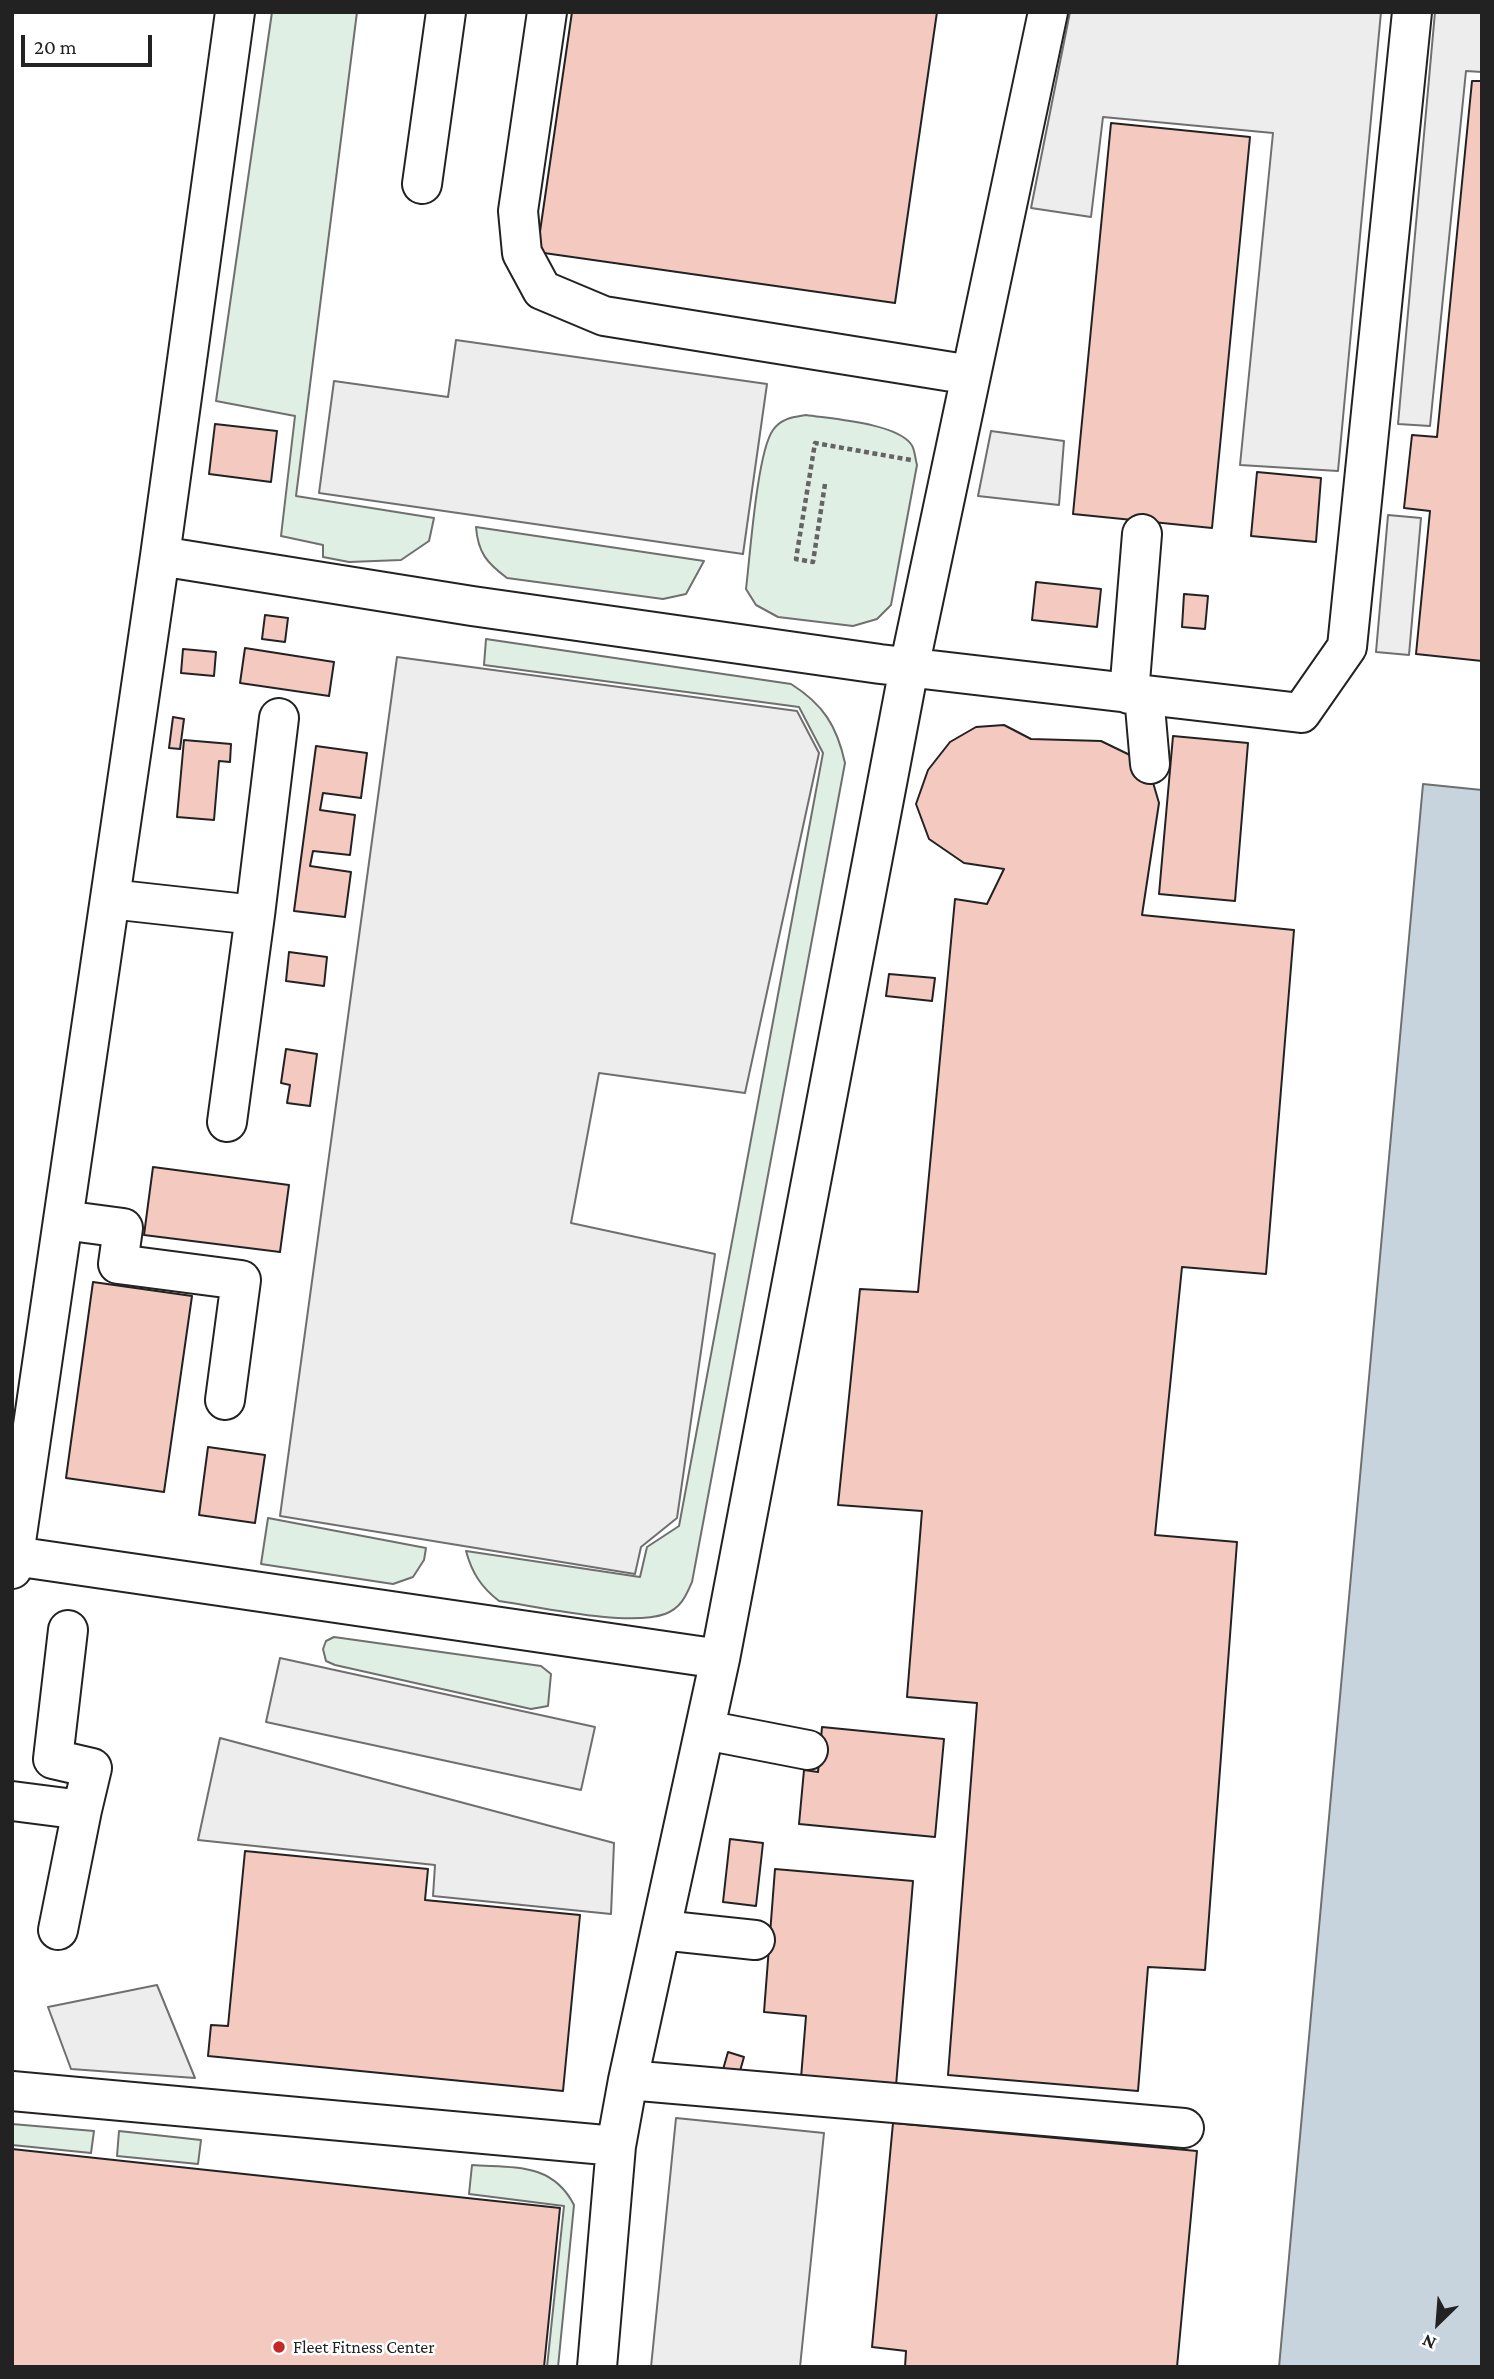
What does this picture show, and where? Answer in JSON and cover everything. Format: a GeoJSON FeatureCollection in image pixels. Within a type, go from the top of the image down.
{"type":"FeatureCollection","features":[{"type":"Feature","properties":{"kind":"street"},"geometry":{"type":"LineString","coordinates":[[235,12],[160,556],[13,1563],[720,1659]]}},
{"type":"Feature","properties":{"kind":"street"},"geometry":{"type":"LineString","coordinates":[[422,184],[446,12]]}},
{"type":"Feature","properties":{"kind":"street"},"geometry":{"type":"LineString","coordinates":[[547,12],[518,211],[522,253],[542,290],[604,316],[971,375]]}},
{"type":"Feature","properties":{"kind":"street"},"geometry":{"type":"LineString","coordinates":[[597,2367],[616,2146],[628,2080],[720,1659],[909,668],[1048,12]]}},
{"type":"Feature","properties":{"kind":"street"},"geometry":{"type":"LineString","coordinates":[[160,556],[472,606],[909,668],[1301,713],[1347,647],[1412,12]]}},
{"type":"Feature","properties":{"kind":"street"},"geometry":{"type":"LineString","coordinates":[[1142,534],[1136,694],[1150,764]]}},
{"type":"Feature","properties":{"kind":"street"},"geometry":{"type":"LineString","coordinates":[[227,1122],[279,718]]}},
{"type":"Feature","properties":{"kind":"street"},"geometry":{"type":"LineString","coordinates":[[110,899],[255,915]]}},
{"type":"Feature","properties":{"kind":"street"},"geometry":{"type":"LineString","coordinates":[[63,1220],[122,1228],[118,1264],[241,1280],[225,1400]]}},
{"type":"Feature","properties":{"kind":"street"},"geometry":{"type":"LineString","coordinates":[[58,1930],[92,1768],[52,1759],[68,1630]]}},
{"type":"Feature","properties":{"kind":"street"},"geometry":{"type":"LineString","coordinates":[[705,1730],[808,1750]]}},
{"type":"Feature","properties":{"kind":"street"},"geometry":{"type":"LineString","coordinates":[[12,1801],[82,1810]]}},
{"type":"Feature","properties":{"kind":"street"},"geometry":{"type":"LineString","coordinates":[[661,1930],[755,1940]]}},
{"type":"Feature","properties":{"kind":"street"},"geometry":{"type":"LineString","coordinates":[[628,2080],[1184,2128]]}},
{"type":"Feature","properties":{"kind":"street"},"geometry":{"type":"LineString","coordinates":[[12,2091],[616,2146]]}},
{"type":"Feature","properties":{"kind":"path"},"geometry":{"type":"LineString","coordinates":[[825,484],[813,562],[796,559],[815,443],[925,462]]}},
{"type":"Feature","properties":{"kind":"green space"},"geometry":{"type":"Polygon","coordinates":[[[272,12],[357,12],[296,496],[434,518],[429,541],[401,560],[349,562],[323,557],[323,545],[281,536],[295,416],[216,401],[272,12]]]}},
{"type":"Feature","properties":{"kind":"green space"},"geometry":{"type":"Polygon","coordinates":[[[806,415],[862,423],[892,431],[911,444],[915,454],[917,465],[891,605],[877,619],[853,626],[778,617],[756,605],[746,589],[758,482],[767,442],[780,423],[806,415]]]}},
{"type":"Feature","properties":{"kind":"green space"},"geometry":{"type":"Polygon","coordinates":[[[476,527],[704,561],[686,594],[663,599],[507,578],[485,557],[476,527]]]}},
{"type":"Feature","properties":{"kind":"green space"},"geometry":{"type":"Polygon","coordinates":[[[486,639],[791,684],[812,700],[827,717],[838,738],[845,763],[692,1582],[679,1605],[665,1614],[649,1617],[584,1615],[499,1601],[478,1579],[466,1551],[640,1577],[647,1547],[679,1526],[823,753],[799,707],[484,665],[486,639]]]}},
{"type":"Feature","properties":{"kind":"green space"},"geometry":{"type":"Polygon","coordinates":[[[268,1518],[426,1548],[424,1560],[413,1577],[393,1584],[261,1564],[268,1518]]]}},
{"type":"Feature","properties":{"kind":"green space"},"geometry":{"type":"Polygon","coordinates":[[[334,1637],[541,1666],[551,1674],[548,1706],[531,1709],[335,1665],[326,1661],[323,1649],[326,1641],[334,1637]]]}},
{"type":"Feature","properties":{"kind":"green space"},"geometry":{"type":"Polygon","coordinates":[[[12,2124],[94,2131],[91,2153],[12,2145],[12,2124]]]}},
{"type":"Feature","properties":{"kind":"green space"},"geometry":{"type":"Polygon","coordinates":[[[119,2131],[201,2140],[198,2164],[117,2156],[119,2131]]]}},
{"type":"Feature","properties":{"kind":"green space"},"geometry":{"type":"Polygon","coordinates":[[[472,2165],[516,2168],[543,2174],[565,2191],[574,2205],[558,2367],[547,2367],[564,2206],[469,2194],[472,2165]]]}},
{"type":"Feature","properties":{"kind":"shaded area"},"geometry":{"type":"Polygon","coordinates":[[[1070,12],[1381,12],[1338,471],[1240,465],[1273,133],[1103,117],[1091,217],[1031,208],[1070,12]]]}},
{"type":"Feature","properties":{"kind":"shaded area"},"geometry":{"type":"Polygon","coordinates":[[[1435,12],[1482,12],[1482,72],[1466,71],[1430,426],[1398,424],[1435,12]]]}},
{"type":"Feature","properties":{"kind":"shaded area"},"geometry":{"type":"Polygon","coordinates":[[[456,340],[767,384],[743,554],[319,493],[334,381],[448,397],[456,340]]]}},
{"type":"Feature","properties":{"kind":"shaded area"},"geometry":{"type":"Polygon","coordinates":[[[991,431],[1064,441],[1059,505],[978,496],[991,431]]]}},
{"type":"Feature","properties":{"kind":"shaded area"},"geometry":{"type":"Polygon","coordinates":[[[1388,515],[1421,518],[1409,655],[1376,652],[1388,515]]]}},
{"type":"Feature","properties":{"kind":"shaded area"},"geometry":{"type":"Polygon","coordinates":[[[397,657],[797,711],[819,753],[745,1093],[599,1073],[571,1223],[715,1254],[677,1518],[641,1547],[635,1574],[280,1516],[397,657]]]}},
{"type":"Feature","properties":{"kind":"shaded area"},"geometry":{"type":"Polygon","coordinates":[[[1423,784],[1482,790],[1482,2367],[1279,2367],[1423,784]]]}},
{"type":"Feature","properties":{"kind":"shaded area"},"geometry":{"type":"Polygon","coordinates":[[[280,1658],[595,1727],[581,1790],[266,1722],[280,1658]]]}},
{"type":"Feature","properties":{"kind":"shaded area"},"geometry":{"type":"Polygon","coordinates":[[[220,1738],[614,1843],[611,1914],[433,1896],[435,1865],[198,1840],[220,1738]]]}},
{"type":"Feature","properties":{"kind":"shaded area"},"geometry":{"type":"Polygon","coordinates":[[[157,1985],[195,2078],[71,2069],[48,2007],[157,1985]]]}},
{"type":"Feature","properties":{"kind":"shaded area"},"geometry":{"type":"Polygon","coordinates":[[[676,2118],[824,2133],[800,2367],[651,2367],[676,2118]]]}},
{"type":"Feature","properties":{"kind":"building"},"geometry":{"type":"Polygon","coordinates":[[[572,12],[937,12],[895,303],[537,252],[572,12]]]}},
{"type":"Feature","properties":{"kind":"building"},"geometry":{"type":"Polygon","coordinates":[[[1472,81],[1482,81],[1482,661],[1416,654],[1430,511],[1404,508],[1412,435],[1437,437],[1472,81]]]}},
{"type":"Feature","properties":{"kind":"building"},"geometry":{"type":"Polygon","coordinates":[[[1111,123],[1250,137],[1212,528],[1073,514],[1111,123]]]}},
{"type":"Feature","properties":{"kind":"building"},"geometry":{"type":"Polygon","coordinates":[[[215,424],[277,431],[271,482],[209,474],[215,424]]]}},
{"type":"Feature","properties":{"kind":"building"},"geometry":{"type":"Polygon","coordinates":[[[1257,472],[1321,478],[1316,542],[1251,536],[1257,472]]]}},
{"type":"Feature","properties":{"kind":"building"},"geometry":{"type":"Polygon","coordinates":[[[1036,582],[1101,589],[1097,627],[1032,620],[1036,582]]]}},
{"type":"Feature","properties":{"kind":"building"},"geometry":{"type":"Polygon","coordinates":[[[1184,594],[1208,596],[1205,629],[1182,627],[1184,594]]]}},
{"type":"Feature","properties":{"kind":"building"},"geometry":{"type":"Polygon","coordinates":[[[265,615],[288,618],[285,642],[262,639],[265,615]]]}},
{"type":"Feature","properties":{"kind":"building"},"geometry":{"type":"Polygon","coordinates":[[[245,648],[334,662],[329,696],[240,683],[245,648]]]}},
{"type":"Feature","properties":{"kind":"building"},"geometry":{"type":"Polygon","coordinates":[[[183,649],[216,652],[214,676],[181,673],[183,649]]]}},
{"type":"Feature","properties":{"kind":"building"},"geometry":{"type":"Polygon","coordinates":[[[173,717],[184,719],[180,749],[169,748],[173,717]]]}},
{"type":"Feature","properties":{"kind":"building"},"geometry":{"type":"Polygon","coordinates":[[[1004,725],[1031,739],[1101,741],[1134,757],[1152,779],[1159,803],[1142,915],[1294,930],[1266,1274],[1182,1267],[1155,1535],[1237,1542],[1205,1970],[1148,1967],[1138,2091],[948,2075],[977,1703],[907,1697],[922,1511],[838,1505],[860,1289],[918,1292],[955,899],[987,904],[1004,869],[964,863],[929,839],[916,804],[928,770],[950,742],[976,727],[1004,725]]]}},
{"type":"Feature","properties":{"kind":"building"},"geometry":{"type":"Polygon","coordinates":[[[1173,736],[1248,743],[1235,901],[1159,894],[1173,736]]]}},
{"type":"Feature","properties":{"kind":"building"},"geometry":{"type":"Polygon","coordinates":[[[184,740],[231,744],[230,762],[219,761],[214,820],[177,817],[184,740]]]}},
{"type":"Feature","properties":{"kind":"building"},"geometry":{"type":"Polygon","coordinates":[[[316,746],[367,753],[361,798],[323,793],[320,810],[355,815],[350,855],[313,851],[310,866],[351,872],[345,917],[294,911],[316,746]]]}},
{"type":"Feature","properties":{"kind":"building"},"geometry":{"type":"Polygon","coordinates":[[[289,952],[327,957],[324,986],[286,981],[289,952]]]}},
{"type":"Feature","properties":{"kind":"building"},"geometry":{"type":"Polygon","coordinates":[[[889,974],[935,978],[932,1001],[886,996],[889,974]]]}},
{"type":"Feature","properties":{"kind":"building"},"geometry":{"type":"Polygon","coordinates":[[[286,1049],[317,1054],[310,1106],[287,1103],[290,1085],[281,1083],[286,1049]]]}},
{"type":"Feature","properties":{"kind":"building"},"geometry":{"type":"Polygon","coordinates":[[[153,1167],[289,1185],[280,1252],[144,1235],[153,1167]]]}},
{"type":"Feature","properties":{"kind":"building"},"geometry":{"type":"Polygon","coordinates":[[[93,1282],[192,1296],[164,1492],[66,1478],[93,1282]]]}},
{"type":"Feature","properties":{"kind":"building"},"geometry":{"type":"Polygon","coordinates":[[[208,1447],[265,1455],[255,1523],[199,1515],[208,1447]]]}},
{"type":"Feature","properties":{"kind":"building"},"geometry":{"type":"Polygon","coordinates":[[[822,1727],[944,1739],[935,1837],[799,1824],[804,1770],[818,1772],[822,1727]]]}},
{"type":"Feature","properties":{"kind":"building"},"geometry":{"type":"Polygon","coordinates":[[[730,1839],[763,1843],[756,1906],[723,1902],[730,1839]]]}},
{"type":"Feature","properties":{"kind":"building"},"geometry":{"type":"Polygon","coordinates":[[[245,1851],[428,1869],[425,1900],[580,1915],[563,2091],[208,2056],[211,2025],[228,2026],[245,1851]]]}},
{"type":"Feature","properties":{"kind":"building"},"geometry":{"type":"Polygon","coordinates":[[[775,1869],[913,1881],[896,2086],[801,2078],[806,2016],[764,2012],[775,1869]]]}},
{"type":"Feature","properties":{"kind":"building"},"geometry":{"type":"Polygon","coordinates":[[[728,2052],[744,2057],[738,2078],[722,2073],[728,2052]]]}},
{"type":"Feature","properties":{"kind":"building"},"geometry":{"type":"Polygon","coordinates":[[[893,2123],[1197,2151],[1177,2367],[905,2367],[906,2351],[872,2347],[893,2123]]]}},
{"type":"Feature","properties":{"kind":"building"},"geometry":{"type":"Polygon","coordinates":[[[12,2149],[560,2208],[544,2367],[12,2367],[12,2149]]]}},
{"type":"Feature","properties":{"kind":"place","name":"Fleet Fitness Center"},"geometry":{"type":"Point","coordinates":[279,2347]}}]}
